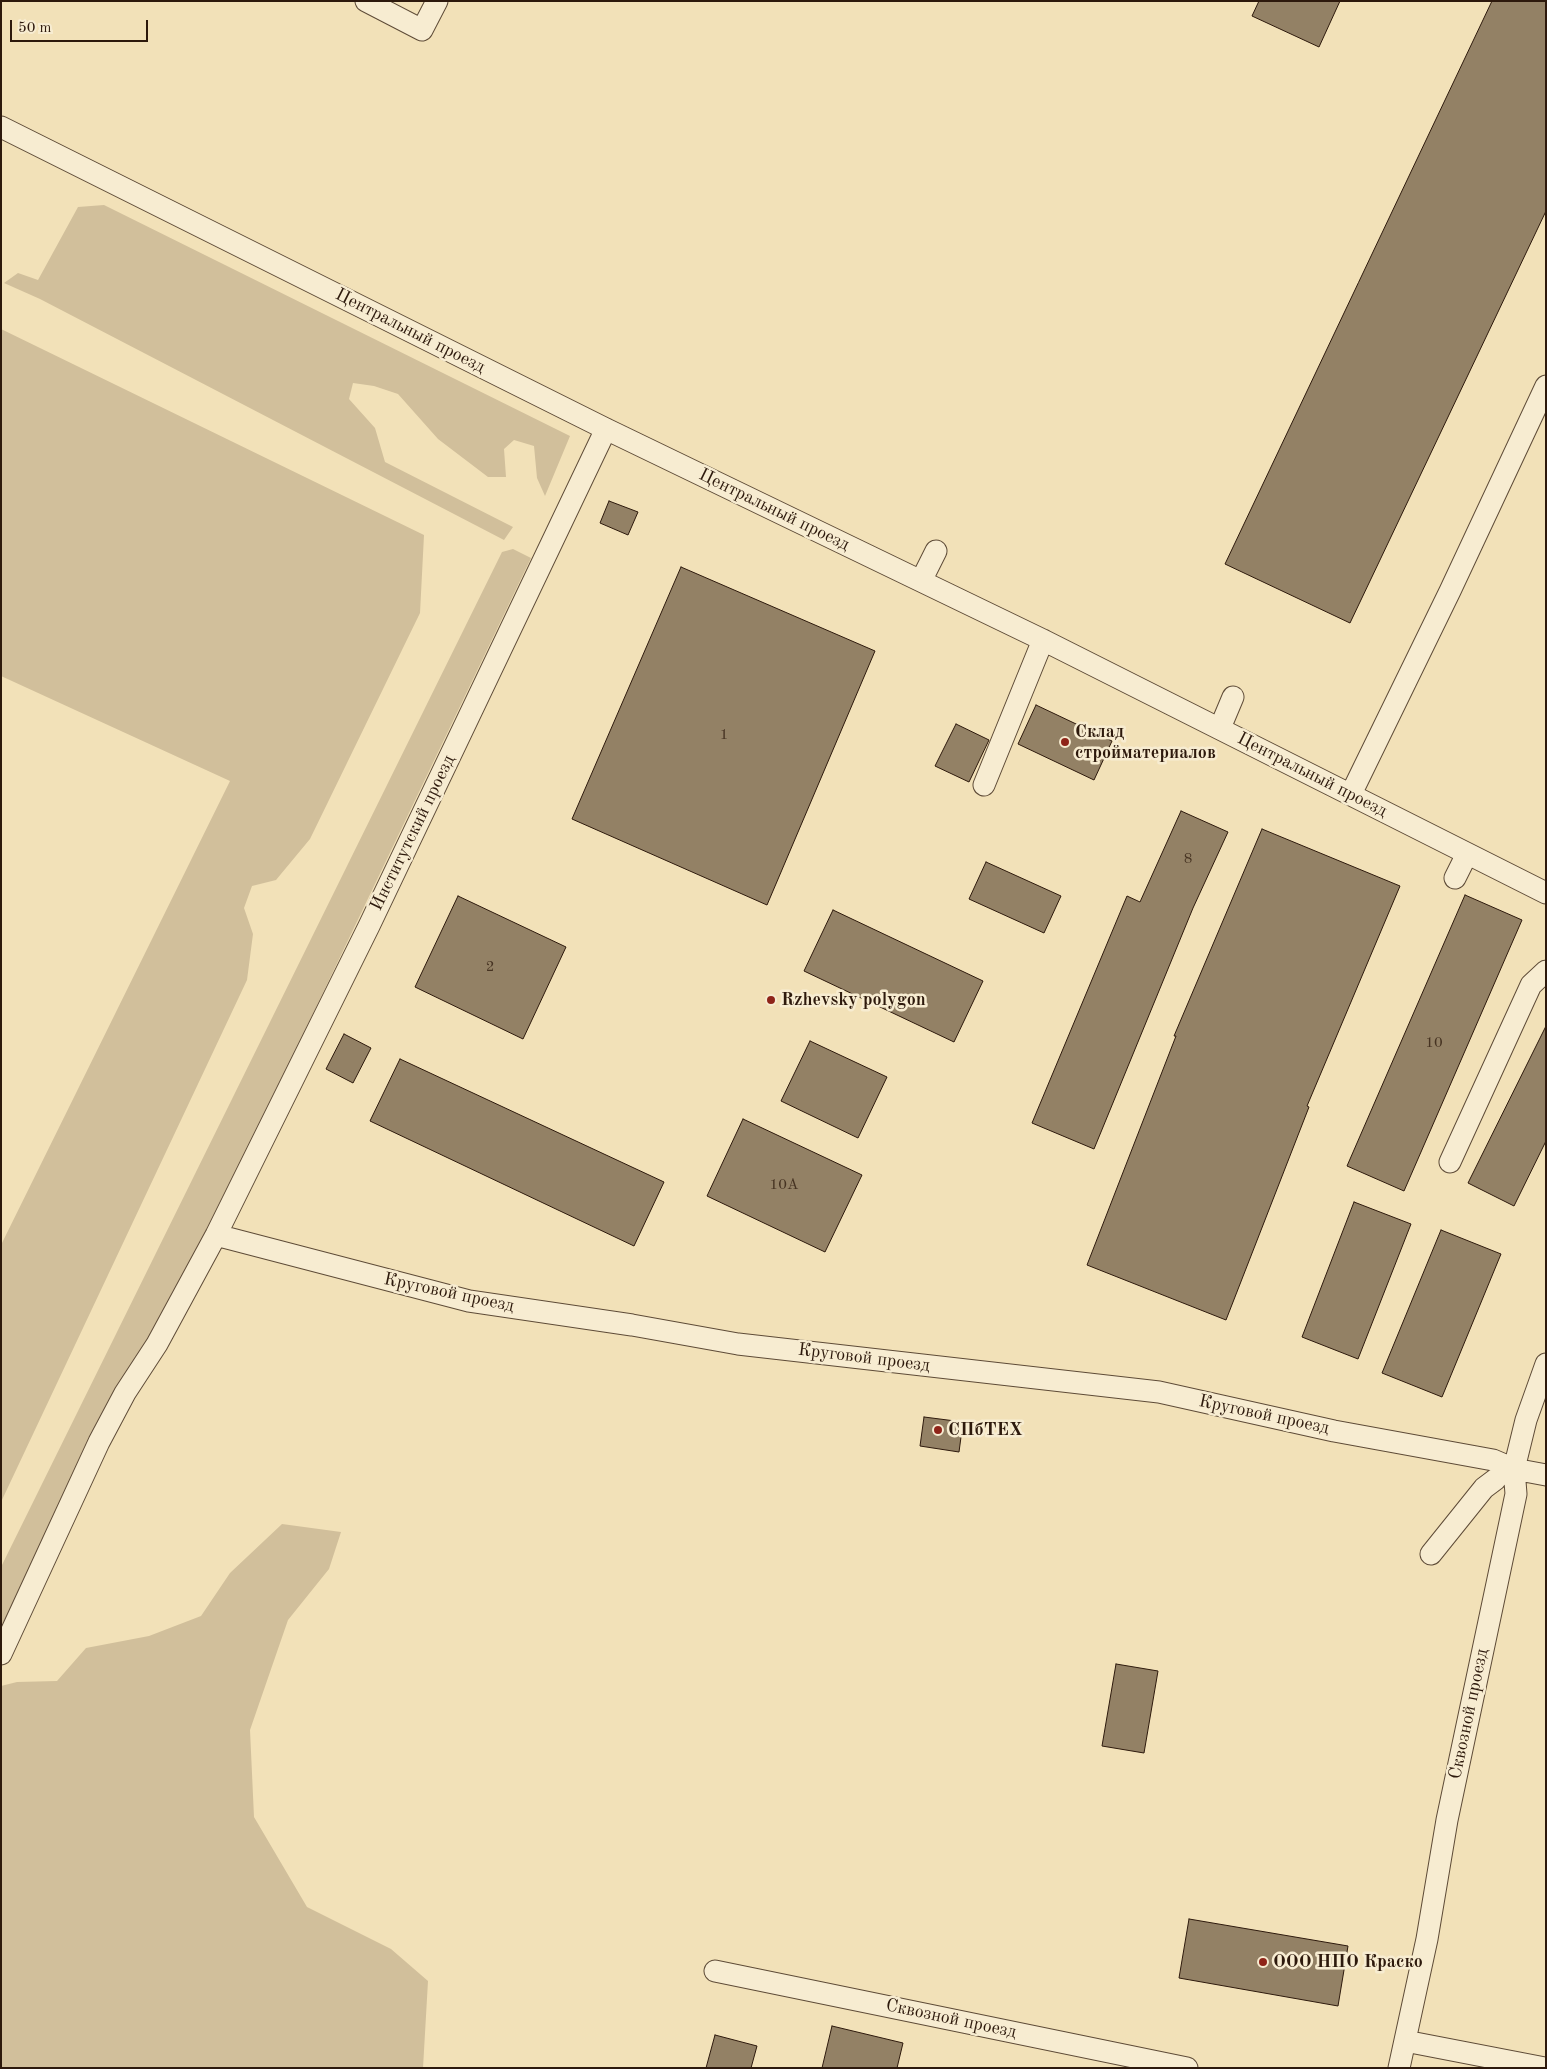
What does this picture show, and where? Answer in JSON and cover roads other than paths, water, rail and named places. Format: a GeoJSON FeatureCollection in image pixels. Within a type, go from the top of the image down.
{"type":"FeatureCollection","features":[{"type":"Feature","properties":{"kind":"street"},"geometry":{"type":"LineString","coordinates":[[366,1],[422,30],[437,1]]}},
{"type":"Feature","properties":{"kind":"street","name":"Центральный проезд"},"geometry":{"type":"LineString","coordinates":[[1,127],[606,429],[922,581],[1220,728],[1546,893]]}},
{"type":"Feature","properties":{"kind":"street"},"geometry":{"type":"LineString","coordinates":[[1351,794],[1450,591],[1546,386]]}},
{"type":"Feature","properties":{"kind":"street","name":"Институтский проезд"},"geometry":{"type":"LineString","coordinates":[[1,1654],[99,1442],[125,1393],[157,1344],[327,1022],[606,429]]}},
{"type":"Feature","properties":{"kind":"street"},"geometry":{"type":"LineString","coordinates":[[922,581],[936,551]]}},
{"type":"Feature","properties":{"kind":"street"},"geometry":{"type":"LineString","coordinates":[[984,785],[1042,640]]}},
{"type":"Feature","properties":{"kind":"street"},"geometry":{"type":"LineString","coordinates":[[1220,728],[1233,697]]}},
{"type":"Feature","properties":{"kind":"street"},"geometry":{"type":"LineString","coordinates":[[1455,878],[1467,854]]}},
{"type":"Feature","properties":{"kind":"street"},"geometry":{"type":"LineString","coordinates":[[1450,1162],[1531,985],[1546,971]]}},
{"type":"Feature","properties":{"kind":"street","name":"Круговой проезд"},"geometry":{"type":"LineString","coordinates":[[216,1235],[469,1301],[632,1325],[738,1344],[1158,1392],[1334,1431],[1493,1460],[1505,1474],[1546,1475]]}},
{"type":"Feature","properties":{"kind":"street","name":"Сквозной проезд"},"geometry":{"type":"LineString","coordinates":[[1399,2068],[1427,1939],[1447,1820],[1516,1494],[1505,1474],[1546,1364]]}},
{"type":"Feature","properties":{"kind":"street"},"geometry":{"type":"LineString","coordinates":[[1431,1554],[1484,1488],[1505,1474]]}},
{"type":"Feature","properties":{"kind":"street","name":"Сквозной проезд"},"geometry":{"type":"LineString","coordinates":[[715,1971],[1187,2068]]}},
{"type":"Feature","properties":{"kind":"street"},"geometry":{"type":"LineString","coordinates":[[1405,2041],[1545,2068]]}},
{"type":"Feature","properties":{"kind":"place","name":"Склад стройматериалов"},"geometry":{"type":"Point","coordinates":[1065,742]}},
{"type":"Feature","properties":{"kind":"place","name":"Rzhevsky polygon"},"geometry":{"type":"Point","coordinates":[771,1000]}},
{"type":"Feature","properties":{"kind":"place","name":"СПбТЕХ"},"geometry":{"type":"Point","coordinates":[938,1430]}},
{"type":"Feature","properties":{"kind":"place","name":"ООО НПО Краско"},"geometry":{"type":"Point","coordinates":[1263,1962]}}]}
